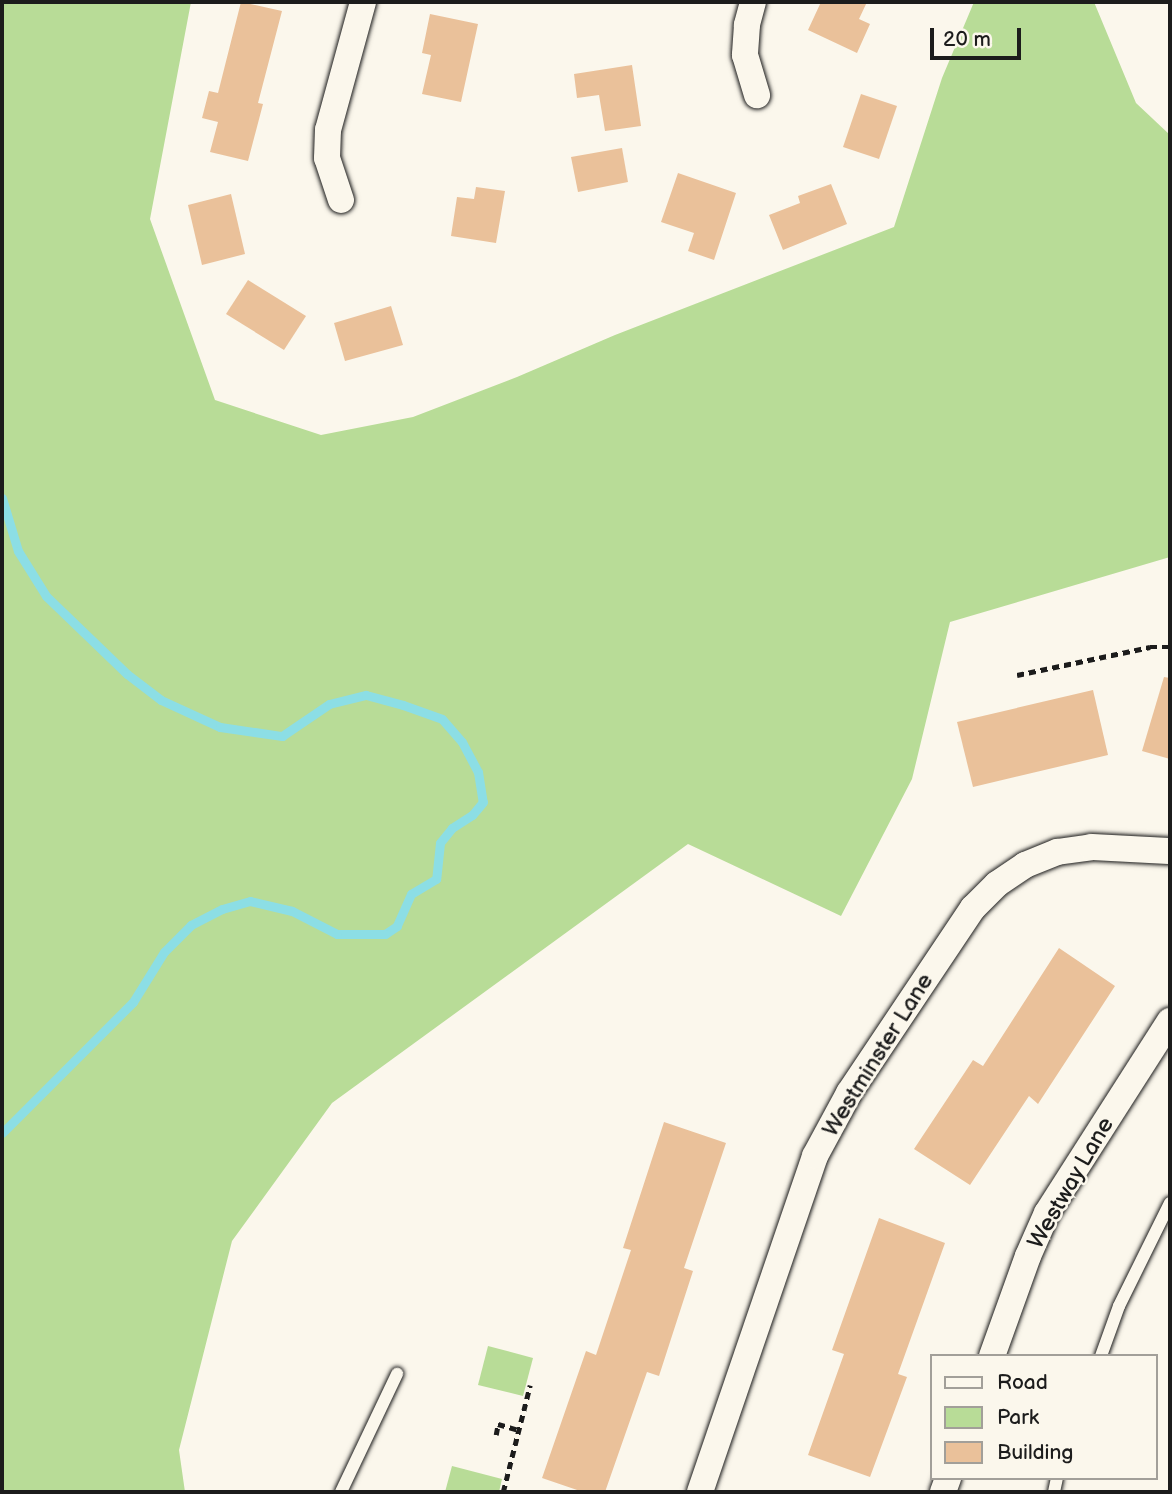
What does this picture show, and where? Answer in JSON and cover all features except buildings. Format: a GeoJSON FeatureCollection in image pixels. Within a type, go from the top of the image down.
{"type":"FeatureCollection","features":[{"type":"Feature","properties":{"kind":"street"},"geometry":{"type":"LineString","coordinates":[[341,200],[327,158],[328,130],[362,2]]}},
{"type":"Feature","properties":{"kind":"street"},"geometry":{"type":"LineString","coordinates":[[753,2],[747,25],[745,55],[757,95]]}},
{"type":"Feature","properties":{"kind":"street","name":"Westminster Lane"},"geometry":{"type":"LineString","coordinates":[[700,1492],[815,1156],[849,1093],[973,908],[997,884],[1025,865],[1057,852],[1091,847],[1170,851]]}},
{"type":"Feature","properties":{"kind":"street","name":"Westway Lane"},"geometry":{"type":"LineString","coordinates":[[993,1354],[1028,1255],[1047,1213],[1170,1021]]}},
{"type":"Feature","properties":{"kind":"lane"},"geometry":{"type":"LineString","coordinates":[[1102,1354],[1119,1306],[1170,1203]]}},
{"type":"Feature","properties":{"kind":"lane"},"geometry":{"type":"LineString","coordinates":[[341,1492],[397,1374]]}},
{"type":"Feature","properties":{"kind":"path"},"geometry":{"type":"LineString","coordinates":[[1017,675],[1150,647],[1170,647]]}},
{"type":"Feature","properties":{"kind":"path"},"geometry":{"type":"LineString","coordinates":[[503,1492],[530,1385]]}},
{"type":"Feature","properties":{"kind":"path"},"geometry":{"type":"LineString","coordinates":[[496,1435],[498,1424],[519,1430]]}},
{"type":"Feature","properties":{"kind":"green space"},"geometry":{"type":"Polygon","coordinates":[[[2,2],[191,2],[150,219],[215,400],[321,435],[413,417],[894,227],[942,78],[974,2],[1094,2],[1136,103],[1170,135],[1170,557],[950,622],[912,779],[841,916],[688,844],[332,1103],[232,1241],[179,1450],[185,1492],[2,1492],[2,2]]]}},
{"type":"Feature","properties":{"kind":"green space"},"geometry":{"type":"Polygon","coordinates":[[[488,1346],[533,1358],[523,1396],[478,1385],[488,1346]]]}},
{"type":"Feature","properties":{"kind":"green space"},"geometry":{"type":"Polygon","coordinates":[[[452,1466],[502,1479],[499,1492],[445,1492],[452,1466]]]}},
{"type":"Feature","properties":{"kind":"waterway"},"geometry":{"type":"LineString","coordinates":[[2,498],[18,551],[46,596],[127,674],[161,700],[220,727],[282,736],[329,704],[366,695],[403,705],[442,719],[462,742],[478,772],[483,802],[472,815],[452,828],[440,843],[436,879],[411,894],[397,926],[385,934],[337,934],[292,911],[250,901],[222,909],[191,925],[164,952],[133,1002],[2,1133]]}}]}
